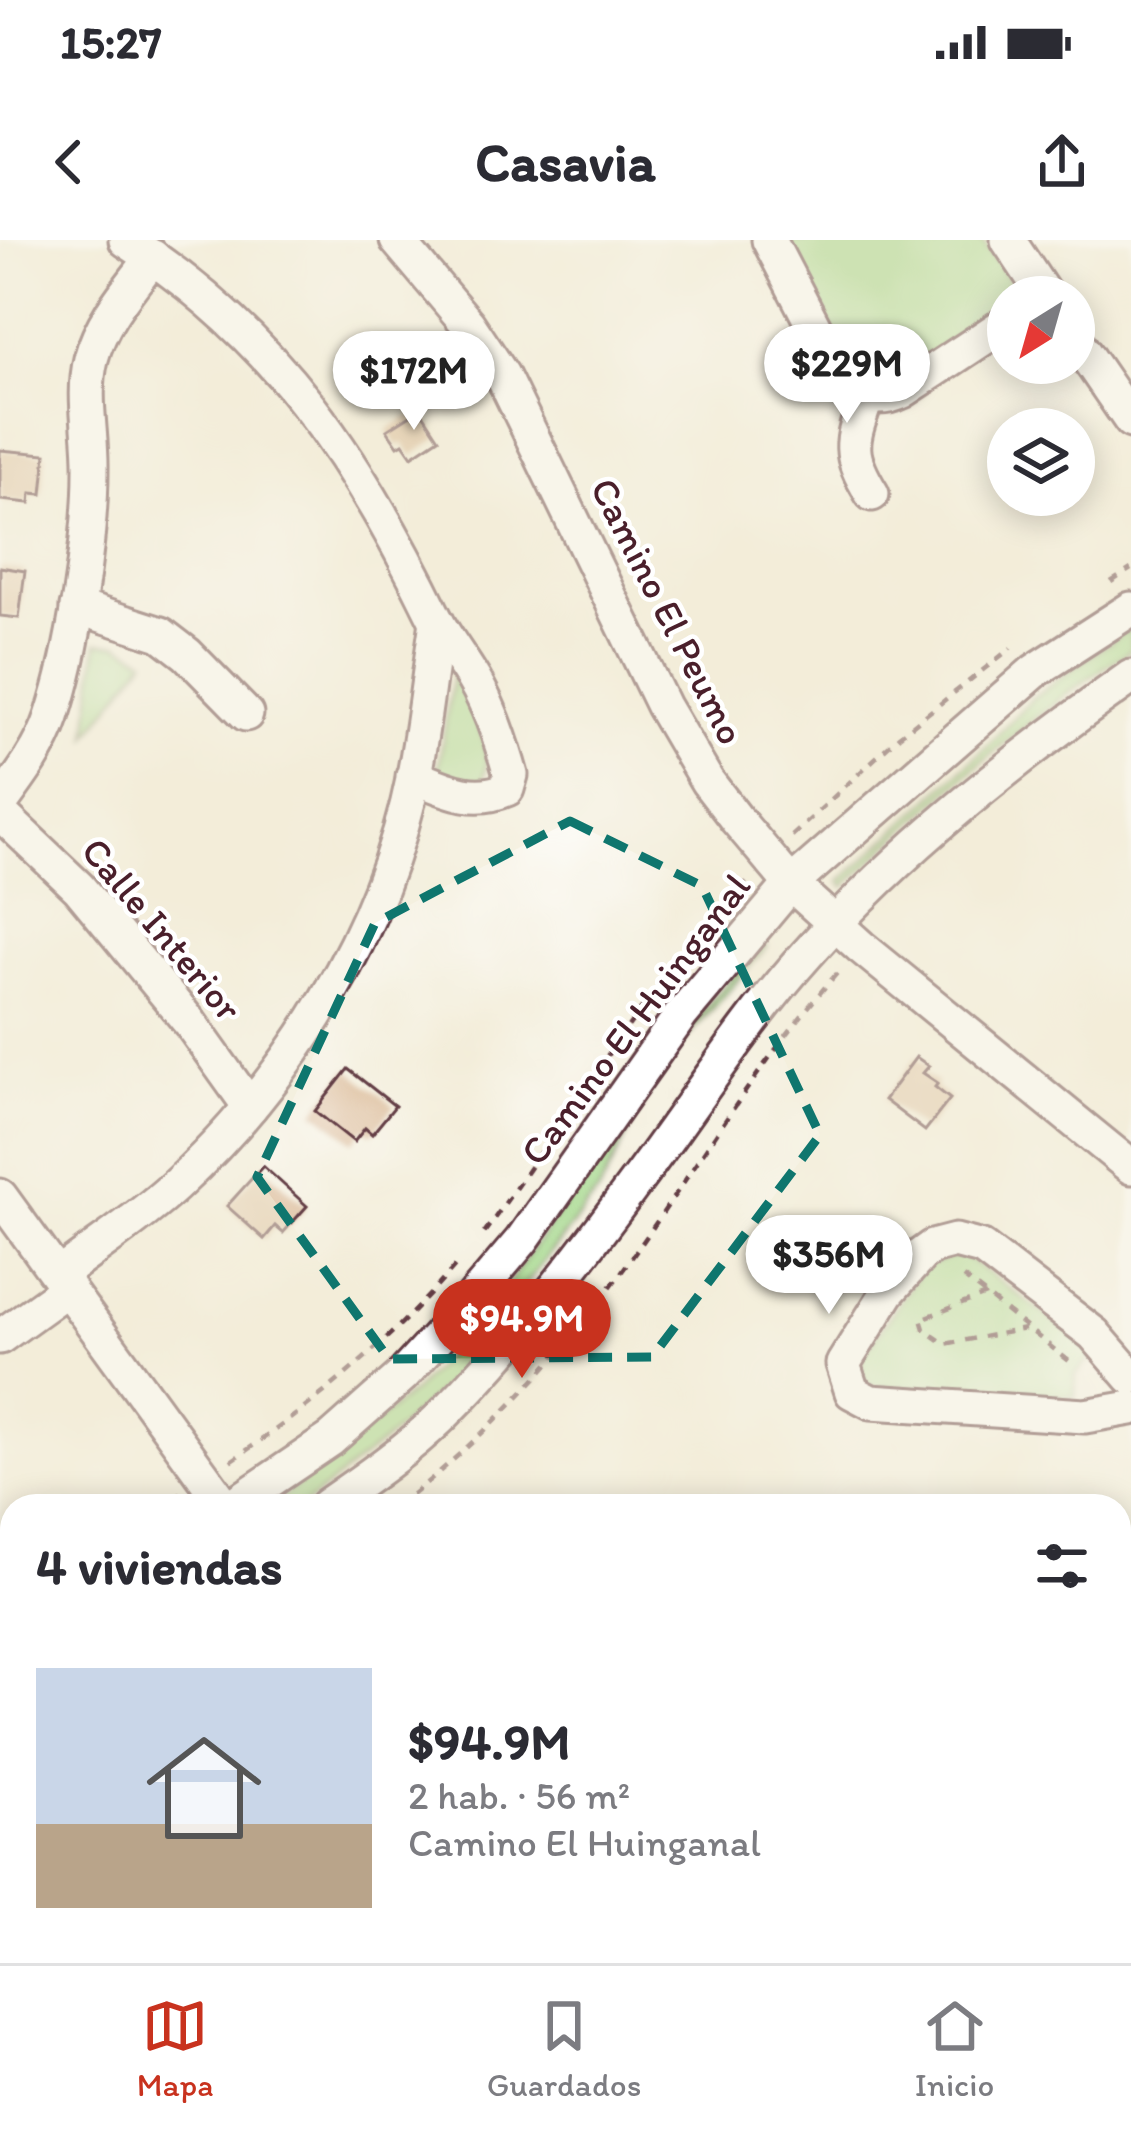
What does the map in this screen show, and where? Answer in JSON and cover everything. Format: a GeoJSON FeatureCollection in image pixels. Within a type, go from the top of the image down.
{"type":"FeatureCollection","features":[{"type":"Feature","properties":{"kind":"street","name":"Camino El Peumo"},"geometry":{"type":"LineString","coordinates":[[397,240],[468,324],[502,375],[663,706],[707,781],[780,871],[836,924],[1131,1168]]}},
{"type":"Feature","properties":{"kind":"street"},"geometry":{"type":"LineString","coordinates":[[769,240],[839,375],[867,397],[903,391],[987,336]]}},
{"type":"Feature","properties":{"kind":"street"},"geometry":{"type":"LineString","coordinates":[[1008,240],[1032,276]]}},
{"type":"Feature","properties":{"kind":"street"},"geometry":{"type":"LineString","coordinates":[[0,808],[52,718],[76,607],[92,475],[86,398],[92,357],[139,248],[230,317],[298,388],[353,465],[418,578],[437,622],[476,683],[511,775],[507,789],[491,796],[464,796],[413,776]]}},
{"type":"Feature","properties":{"kind":"street"},"geometry":{"type":"LineString","coordinates":[[1095,369],[1131,421]]}},
{"type":"Feature","properties":{"kind":"street"},"geometry":{"type":"LineString","coordinates":[[867,397],[852,452],[872,494]]}},
{"type":"Feature","properties":{"kind":"street"},"geometry":{"type":"LineString","coordinates":[[76,607],[161,634],[246,714]]}},
{"type":"Feature","properties":{"kind":"street","name":"Camino El Huinganal"},"geometry":{"type":"LineString","coordinates":[[247,1494],[331,1439],[402,1376],[460,1313],[522,1240],[780,871],[1035,671],[1131,609]]}},
{"type":"Feature","properties":{"kind":"street"},"geometry":{"type":"LineString","coordinates":[[0,1337],[173,1188],[250,1107],[312,1021],[339,975],[383,878],[413,776],[437,622]]}},
{"type":"Feature","properties":{"kind":"street"},"geometry":{"type":"LineString","coordinates":[[342,1494],[438,1420],[519,1333],[640,1177],[750,1023],[836,924],[1007,769],[1131,677]]}},
{"type":"Feature","properties":{"kind":"street","name":"Calle Interior"},"geometry":{"type":"LineString","coordinates":[[0,808],[79,888],[178,1007],[250,1107]]}},
{"type":"Feature","properties":{"kind":"street"},"geometry":{"type":"LineString","coordinates":[[0,1196],[220,1494]]}},
{"type":"Feature","properties":{"kind":"street"},"geometry":{"type":"LineString","coordinates":[[1131,1377],[1109,1348],[1038,1291],[982,1248],[955,1241],[921,1255],[888,1292],[843,1364],[851,1392],[871,1402],[1085,1416],[1131,1408]]}},
{"type":"Feature","properties":{"kind":"path"},"geometry":{"type":"LineString","coordinates":[[483,1235],[619,1036],[673,966],[780,871]]}},
{"type":"Feature","properties":{"kind":"path"},"geometry":{"type":"LineString","coordinates":[[222,1466],[303,1412],[354,1368],[470,1250]]}},
{"type":"Feature","properties":{"kind":"path"},"geometry":{"type":"LineString","coordinates":[[986,1295],[921,1319],[924,1328],[945,1344],[1028,1329]]}},
{"type":"Feature","properties":{"kind":"path"},"geometry":{"type":"LineString","coordinates":[[180,1494],[190,1488]]}},
{"type":"Feature","properties":{"kind":"path"},"geometry":{"type":"LineString","coordinates":[[1131,1665],[1131,1694]]}},
{"type":"Feature","properties":{"kind":"highlighted area"},"geometry":{"type":"Polygon","coordinates":[[[570,821],[702,886],[820,1135],[652,1357],[389,1359],[257,1177],[375,923],[570,821]]]}},
{"type":"Feature","properties":{"kind":"green space"},"geometry":{"type":"Polygon","coordinates":[[[783,240],[982,240],[1007,276],[987,276],[987,311],[934,353],[897,375],[869,378],[849,364],[783,240]]]}},
{"type":"Feature","properties":{"kind":"green space"},"geometry":{"type":"Polygon","coordinates":[[[1131,627],[1131,650],[982,762],[845,887],[840,882],[1033,697],[1131,627]]]}},
{"type":"Feature","properties":{"kind":"green space"},"geometry":{"type":"Polygon","coordinates":[[[97,643],[118,644],[146,659],[88,736],[97,643]]]}},
{"type":"Feature","properties":{"kind":"green space"},"geometry":{"type":"Polygon","coordinates":[[[454,668],[483,738],[483,780],[437,775],[454,668]]]}},
{"type":"Feature","properties":{"kind":"green space"},"geometry":{"type":"Polygon","coordinates":[[[761,943],[767,947],[684,1041],[645,1098],[600,1190],[448,1383],[318,1494],[286,1494],[415,1390],[497,1299],[694,1021],[761,943]]]}},
{"type":"Feature","properties":{"kind":"green space"},"geometry":{"type":"Polygon","coordinates":[[[961,1253],[1097,1352],[1076,1375],[1075,1397],[870,1386],[863,1379],[861,1358],[923,1267],[961,1253]]]}},
{"type":"Feature","properties":{"kind":"building"},"geometry":{"type":"Polygon","coordinates":[[[420,409],[439,438],[412,456],[387,430],[420,409]]]}},
{"type":"Feature","properties":{"kind":"building"},"geometry":{"type":"Polygon","coordinates":[[[0,450],[46,454],[42,494],[31,493],[30,503],[0,500],[0,450]]]}},
{"type":"Feature","properties":{"kind":"building"},"geometry":{"type":"Polygon","coordinates":[[[0,567],[25,571],[19,618],[0,616],[0,567]]]}},
{"type":"Feature","properties":{"kind":"building"},"geometry":{"type":"Polygon","coordinates":[[[916,1057],[929,1066],[923,1073],[950,1099],[925,1131],[884,1100],[916,1057]]]}},
{"type":"Feature","properties":{"kind":"building"},"geometry":{"type":"Polygon","coordinates":[[[348,1069],[395,1106],[372,1134],[365,1128],[354,1142],[315,1111],[348,1069]]]}},
{"type":"Feature","properties":{"kind":"building"},"geometry":{"type":"Polygon","coordinates":[[[263,1166],[307,1206],[283,1233],[275,1226],[264,1239],[227,1206],[263,1166]]]}}]}
